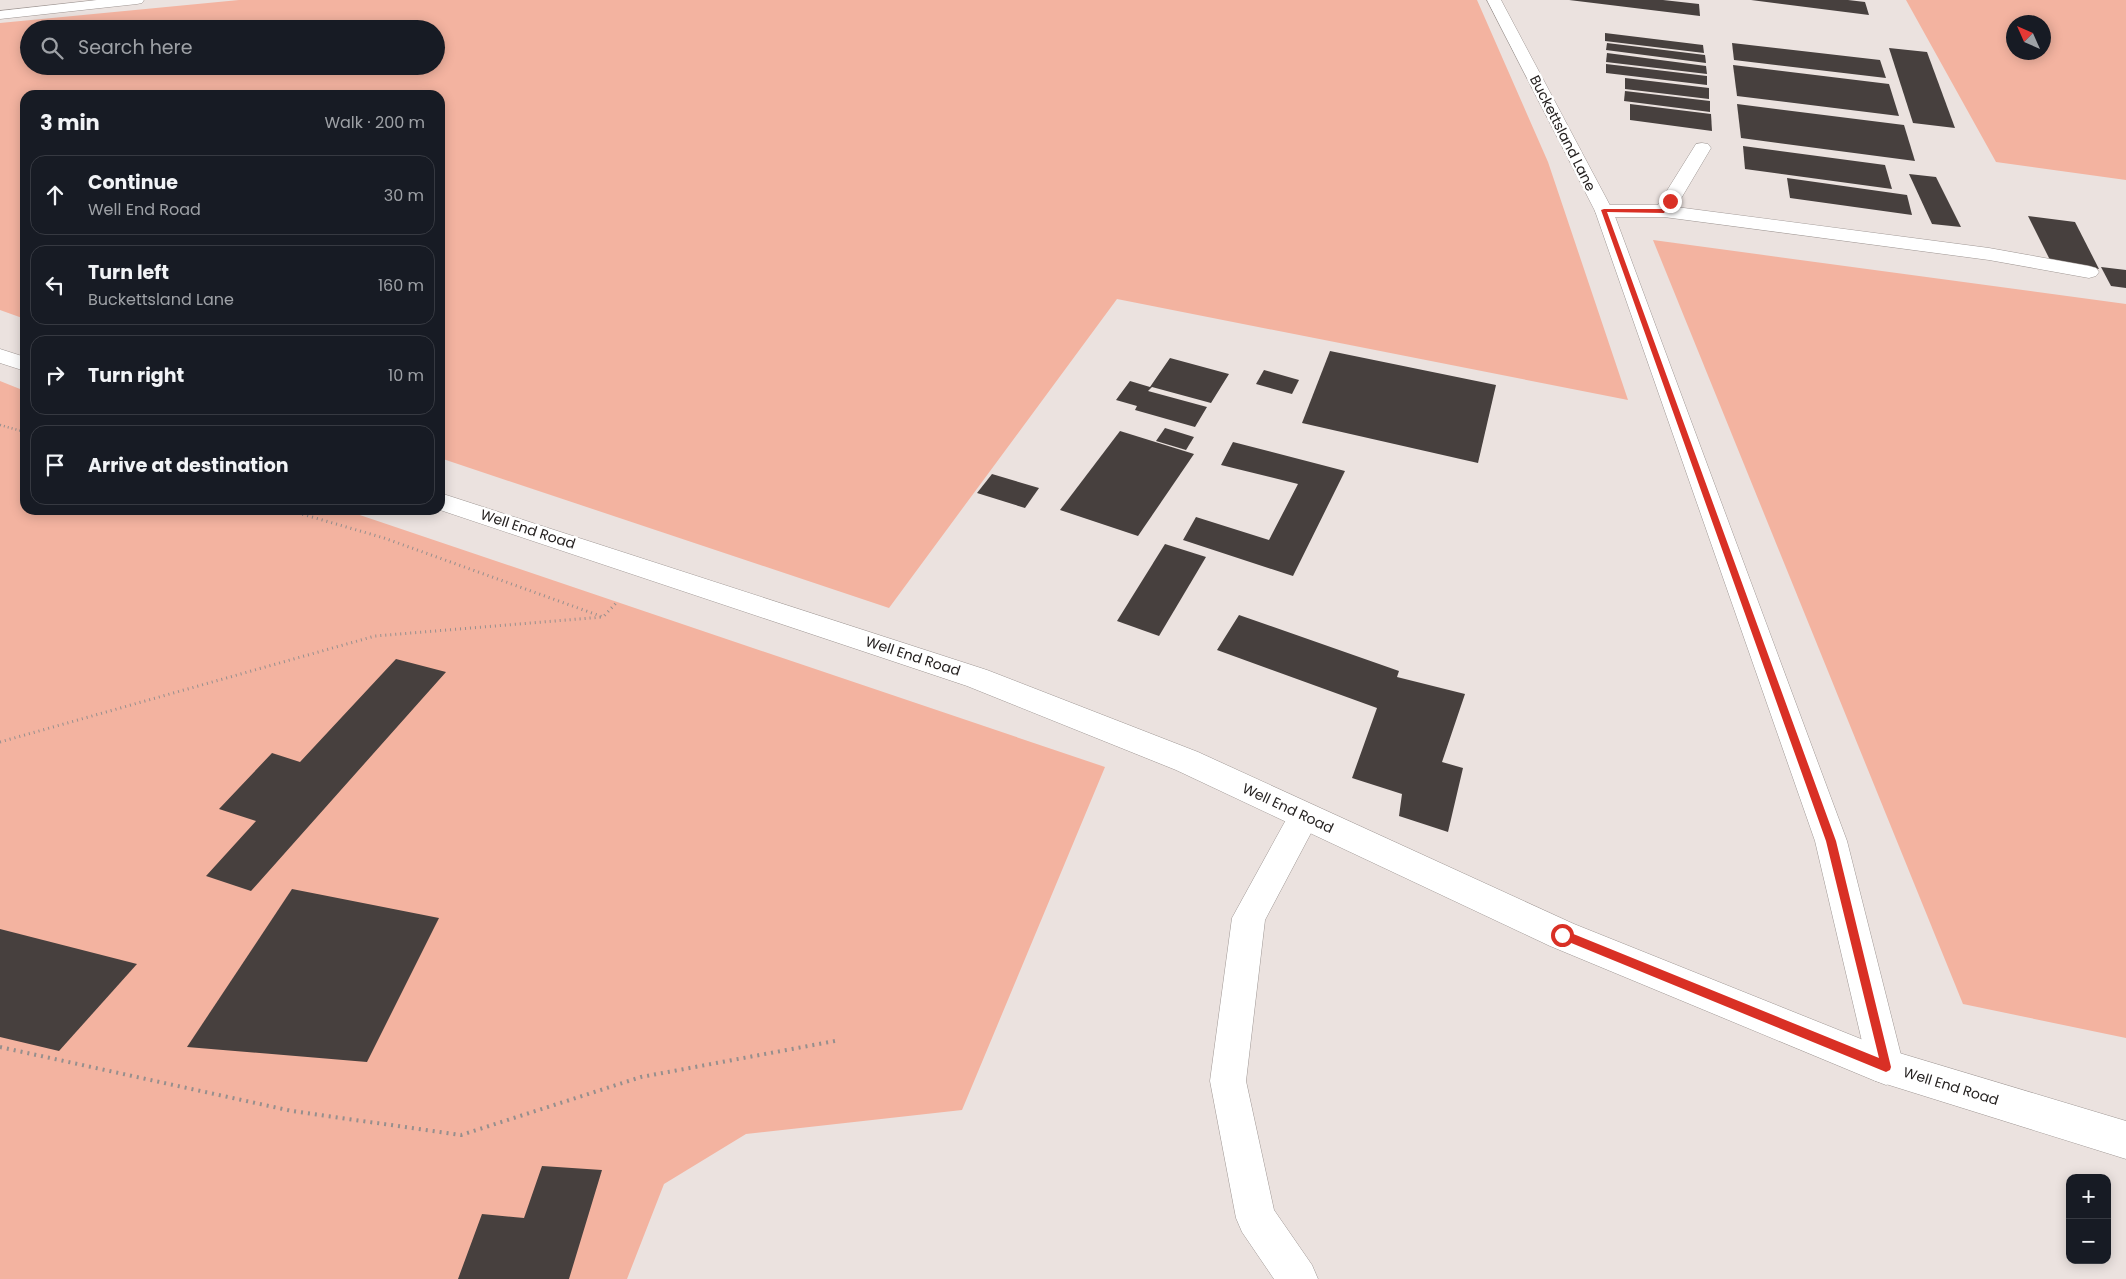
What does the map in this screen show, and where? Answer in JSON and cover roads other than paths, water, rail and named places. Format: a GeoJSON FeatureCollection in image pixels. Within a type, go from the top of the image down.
{"type":"FeatureCollection","features":[{"type":"Feature","properties":{"kind":"street"},"geometry":{"type":"LineString","coordinates":[[0,14],[137,0]]}},
{"type":"Feature","properties":{"kind":"street","name":"Buckettsland Lane"},"geometry":{"type":"LineString","coordinates":[[1494,0],[1604,210],[1831,841],[1886,1067]]}},
{"type":"Feature","properties":{"kind":"street"},"geometry":{"type":"LineString","coordinates":[[1664,211],[1702,148]]}},
{"type":"Feature","properties":{"kind":"street"},"geometry":{"type":"LineString","coordinates":[[1604,210],[1664,211],[1989,254],[2088,272]]}},
{"type":"Feature","properties":{"kind":"street"},"geometry":{"type":"LineString","coordinates":[[0,356],[20,362]]}},
{"type":"Feature","properties":{"kind":"street","name":"Well End Road"},"geometry":{"type":"LineString","coordinates":[[445,503],[977,678],[1187,761],[1562,935],[1886,1067],[2126,1140]]}},
{"type":"Feature","properties":{"kind":"street"},"geometry":{"type":"LineString","coordinates":[[1298,1279],[1256,1218],[1228,1081],[1249,918],[1304,816]]}}]}
